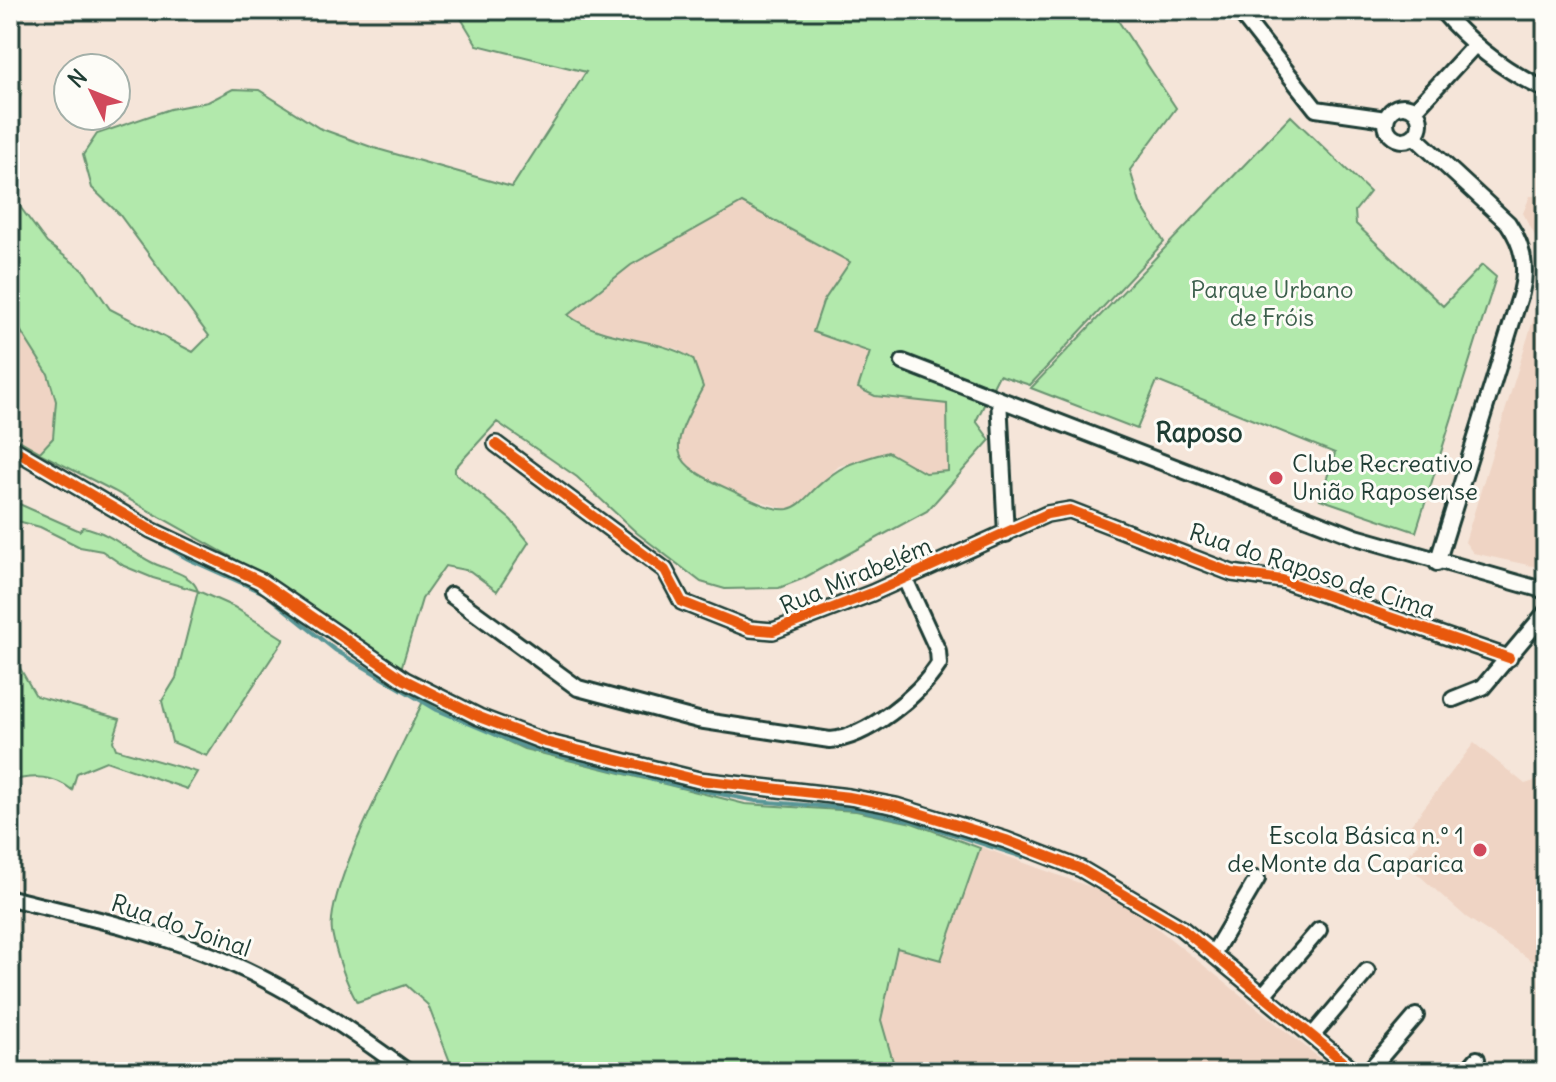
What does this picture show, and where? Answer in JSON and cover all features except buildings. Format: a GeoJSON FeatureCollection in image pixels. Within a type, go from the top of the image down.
{"type":"FeatureCollection","features":[{"type":"Feature","properties":{"kind":"street"},"geometry":{"type":"LineString","coordinates":[[1238,10],[1311,106],[1326,113],[1386,119]]}},
{"type":"Feature","properties":{"kind":"street"},"geometry":{"type":"LineString","coordinates":[[1441,10],[1474,46],[1507,70],[1546,90]]}},
{"type":"Feature","properties":{"kind":"street"},"geometry":{"type":"LineString","coordinates":[[1415,110],[1474,46]]}},
{"type":"Feature","properties":{"kind":"street"},"geometry":{"type":"LineString","coordinates":[[1399,106],[1415,110],[1420,122],[1414,136],[1404,140],[1391,136],[1386,119],[1392,109],[1399,106]]}},
{"type":"Feature","properties":{"kind":"street"},"geometry":{"type":"LineString","coordinates":[[1414,136],[1508,223],[1519,241],[1525,272],[1437,563]]}},
{"type":"Feature","properties":{"kind":"street","name":"Rua do Raposo de Cima"},"geometry":{"type":"LineString","coordinates":[[903,362],[1324,526],[1437,563],[1546,591]]}},
{"type":"Feature","properties":{"kind":"street"},"geometry":{"type":"LineString","coordinates":[[999,399],[1006,534]]}},
{"type":"Feature","properties":{"kind":"street","name":"Rua Mirabelém"},"geometry":{"type":"LineString","coordinates":[[496,444],[661,567],[682,602],[765,632],[781,629],[905,579],[1006,534]]}},
{"type":"Feature","properties":{"kind":"street"},"geometry":{"type":"LineString","coordinates":[[10,447],[151,530],[260,581],[405,680],[479,717],[545,742],[699,780],[872,800],[1006,840],[1081,869],[1134,897],[1213,954],[1356,1072]]}},
{"type":"Feature","properties":{"kind":"street","name":"Rua do Raposo de Cima"},"geometry":{"type":"LineString","coordinates":[[1006,534],[1054,512],[1077,512],[1232,573],[1282,580],[1509,658]]}},
{"type":"Feature","properties":{"kind":"street"},"geometry":{"type":"LineString","coordinates":[[451,595],[578,688],[698,720],[830,740],[849,739],[864,731],[921,686],[939,664],[938,651],[905,579]]}},
{"type":"Feature","properties":{"kind":"street"},"geometry":{"type":"LineString","coordinates":[[1453,699],[1483,687],[1546,612]]}},
{"type":"Feature","properties":{"kind":"street"},"geometry":{"type":"LineString","coordinates":[[1213,954],[1257,879]]}},
{"type":"Feature","properties":{"kind":"street","name":"Rua do Joinal"},"geometry":{"type":"LineString","coordinates":[[10,898],[160,938],[247,970],[322,1011],[408,1072]]}},
{"type":"Feature","properties":{"kind":"street"},"geometry":{"type":"LineString","coordinates":[[1263,995],[1319,930]]}},
{"type":"Feature","properties":{"kind":"street"},"geometry":{"type":"LineString","coordinates":[[1313,1035],[1367,971]]}},
{"type":"Feature","properties":{"kind":"street"},"geometry":{"type":"LineString","coordinates":[[1368,1072],[1416,1016]]}},
{"type":"Feature","properties":{"kind":"street"},"geometry":{"type":"LineString","coordinates":[[1466,1072],[1477,1059]]}},
{"type":"Feature","properties":{"kind":"shaded area"},"geometry":{"type":"Polygon","coordinates":[[[1530,196],[1546,196],[1546,569],[1473,553],[1465,542],[1542,291],[1543,251],[1523,213],[1530,196]]]}},
{"type":"Feature","properties":{"kind":"shaded area"},"geometry":{"type":"Polygon","coordinates":[[[742,203],[851,262],[823,302],[821,312],[870,352],[858,388],[875,396],[947,404],[948,471],[925,473],[888,453],[839,466],[798,506],[786,509],[741,495],[686,469],[678,455],[678,440],[685,419],[703,387],[693,359],[677,349],[582,326],[568,316],[631,265],[742,203]]]}},
{"type":"Feature","properties":{"kind":"shaded area"},"geometry":{"type":"Polygon","coordinates":[[[10,314],[48,374],[56,400],[53,438],[40,452],[10,435],[10,314]]]}},
{"type":"Feature","properties":{"kind":"shaded area","name":"Escola Básica n.º 1 de Monte da Caparica"},"geometry":{"type":"Polygon","coordinates":[[[1474,743],[1525,784],[1546,777],[1546,970],[1466,917],[1403,861],[1423,838],[1410,826],[1474,743]]]}},
{"type":"Feature","properties":{"kind":"shaded area"},"geometry":{"type":"Polygon","coordinates":[[[981,847],[1093,888],[1142,916],[1337,1072],[896,1072],[881,1020],[899,946],[936,958],[981,847]]]}},
{"type":"Feature","properties":{"kind":"green space"},"geometry":{"type":"Polygon","coordinates":[[[456,10],[1111,10],[1176,108],[1130,170],[1140,203],[1164,242],[1030,385],[999,375],[976,421],[990,440],[927,511],[802,579],[779,588],[725,589],[701,582],[637,533],[577,477],[497,422],[455,468],[455,473],[511,520],[529,542],[497,591],[470,571],[445,566],[422,599],[401,669],[281,585],[114,491],[10,438],[10,435],[40,452],[53,438],[56,401],[48,374],[10,314],[10,170],[12,196],[47,243],[83,270],[110,309],[193,352],[209,336],[119,214],[92,188],[83,155],[97,134],[132,132],[132,122],[170,109],[208,102],[233,89],[259,90],[319,128],[374,148],[512,187],[586,72],[477,45],[456,10]],[[742,203],[631,265],[568,315],[597,330],[662,346],[693,359],[703,387],[683,426],[680,452],[696,472],[754,501],[775,508],[792,508],[842,468],[888,452],[925,473],[948,471],[947,404],[875,396],[858,388],[870,352],[813,332],[823,302],[850,262],[742,203]]]}},
{"type":"Feature","properties":{"kind":"green space"},"geometry":{"type":"Polygon","coordinates":[[[10,23],[21,91],[10,150],[10,23]]]}},
{"type":"Feature","properties":{"kind":"green space","name":"Parque Urbano de Fróis"},"geometry":{"type":"Polygon","coordinates":[[[1291,116],[1370,192],[1355,211],[1356,224],[1443,306],[1482,265],[1496,277],[1416,532],[1320,499],[1335,453],[1157,381],[1137,429],[1031,388],[1291,116]]]}},
{"type":"Feature","properties":{"kind":"green space"},"geometry":{"type":"Polygon","coordinates":[[[17,503],[80,531],[83,527],[102,533],[151,562],[184,576],[198,591],[153,578],[124,566],[102,551],[80,547],[40,527],[10,519],[10,506],[17,503]]]}},
{"type":"Feature","properties":{"kind":"green space"},"geometry":{"type":"Polygon","coordinates":[[[198,591],[234,607],[284,639],[207,756],[172,742],[162,701],[176,678],[198,591]]]}},
{"type":"Feature","properties":{"kind":"green space"},"geometry":{"type":"Polygon","coordinates":[[[10,651],[36,696],[120,719],[113,741],[116,749],[197,772],[187,789],[106,761],[77,773],[72,790],[58,781],[43,778],[10,781],[10,651]]]}},
{"type":"Feature","properties":{"kind":"green space"},"geometry":{"type":"Polygon","coordinates":[[[430,686],[494,735],[524,749],[745,804],[856,811],[912,823],[980,848],[941,960],[897,948],[881,1020],[896,1072],[454,1072],[428,1005],[406,985],[357,1002],[336,950],[332,932],[333,910],[354,847],[430,686]]]}},
{"type":"Feature","properties":{"kind":"waterway"},"geometry":{"type":"LineString","coordinates":[[32,469],[120,520]]}},
{"type":"Feature","properties":{"kind":"waterway"},"geometry":{"type":"LineString","coordinates":[[148,536],[188,559],[264,593],[335,650],[437,710],[525,747],[679,786],[756,801],[857,809],[912,821],[1023,857]]}},
{"type":"Feature","properties":{"kind":"cycle path"},"geometry":{"type":"LineString","coordinates":[[496,444],[665,570],[682,602],[750,629],[773,631],[872,593],[1047,514],[1070,510],[1232,573],[1282,580],[1509,658]]}},
{"type":"Feature","properties":{"kind":"cycle path"},"geometry":{"type":"LineString","coordinates":[[10,447],[151,530],[260,581],[405,680],[479,717],[545,742],[699,780],[849,797],[896,806],[1006,840],[1081,869],[1181,928],[1356,1072]]}},
{"type":"Feature","properties":{"kind":"place","name":"Clube Recreativo União Raposense"},"geometry":{"type":"Point","coordinates":[1276,478]}},
{"type":"Feature","properties":{"kind":"place","name":"Escola Básica n.º 1 de Monte da Caparica"},"geometry":{"type":"Point","coordinates":[1480,850]}},
{"type":"Feature","properties":{"kind":"district","name":"Raposo"},"geometry":{"type":"Point","coordinates":[1199,433]}}]}
